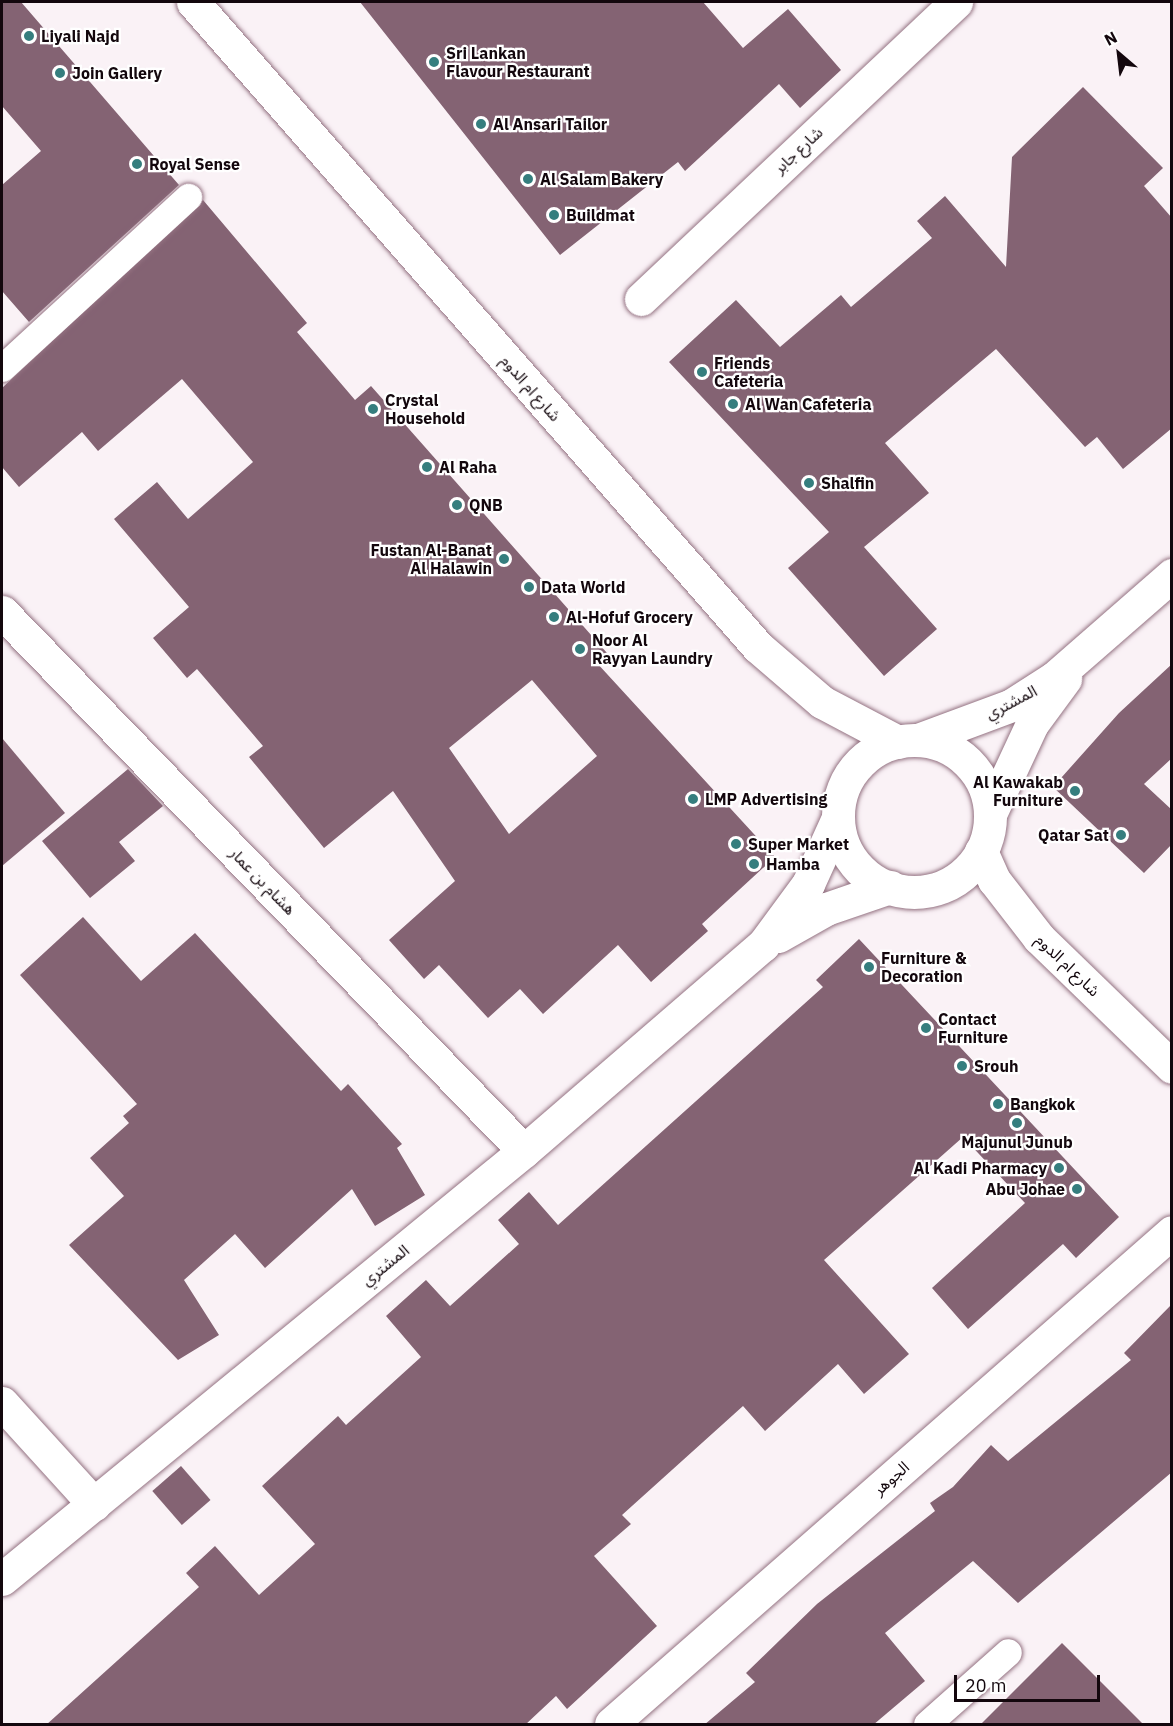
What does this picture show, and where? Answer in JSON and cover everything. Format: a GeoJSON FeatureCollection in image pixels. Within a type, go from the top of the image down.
{"type":"FeatureCollection","features":[{"type":"Feature","properties":{"kind":"street","name":"شارع ام الدوم"},"geometry":{"type":"LineString","coordinates":[[193,2],[758,647],[822,702],[908,741]]}},
{"type":"Feature","properties":{"kind":"street","name":"شارع جابر"},"geometry":{"type":"LineString","coordinates":[[641,299],[956,2]]}},
{"type":"Feature","properties":{"kind":"street","name":"المشتري"},"geometry":{"type":"LineString","coordinates":[[908,741],[1012,705],[1094,646],[1172,575]]}},
{"type":"Feature","properties":{"kind":"street","name":"هشام بن عمار"},"geometry":{"type":"LineString","coordinates":[[2,612],[524,1151]]}},
{"type":"Feature","properties":{"kind":"street","name":"المشتري"},"geometry":{"type":"LineString","coordinates":[[990,814],[1032,724],[1094,646]]}},
{"type":"Feature","properties":{"kind":"street"},"geometry":{"type":"LineString","coordinates":[[908,741],[960,755],[976,771],[990,814],[981,851],[969,868],[932,890],[890,888],[869,878],[852,861],[838,818],[848,777],[878,749],[908,741]]}},
{"type":"Feature","properties":{"kind":"street","name":"المشتري"},"geometry":{"type":"LineString","coordinates":[[763,945],[808,884],[838,818]]}},
{"type":"Feature","properties":{"kind":"street","name":"شارع ام الدوم"},"geometry":{"type":"LineString","coordinates":[[981,851],[994,880],[1039,938],[1172,1066]]}},
{"type":"Feature","properties":{"kind":"street","name":"المشتري"},"geometry":{"type":"LineString","coordinates":[[2,1579],[524,1151],[763,945],[826,909],[890,888]]}},
{"type":"Feature","properties":{"kind":"street","name":"الجوهر"},"geometry":{"type":"LineString","coordinates":[[611,1725],[1172,1232]]}},
{"type":"Feature","properties":{"kind":"street"},"geometry":{"type":"LineString","coordinates":[[2,1403],[94,1504]]}},
{"type":"Feature","properties":{"kind":"lane"},"geometry":{"type":"LineString","coordinates":[[2,368],[188,197]]}},
{"type":"Feature","properties":{"kind":"lane"},"geometry":{"type":"LineString","coordinates":[[927,1725],[1008,1652]]}},
{"type":"Feature","properties":{"kind":"building"},"geometry":{"type":"Polygon","coordinates":[[[2,2],[21,2],[179,185],[29,322],[2,291],[2,185],[41,151],[2,106],[2,2]]]}},
{"type":"Feature","properties":{"kind":"building"},"geometry":{"type":"Polygon","coordinates":[[[360,2],[703,2],[743,48],[788,9],[841,70],[800,108],[779,84],[685,171],[678,162],[560,255],[360,2]]]}},
{"type":"Feature","properties":{"kind":"building"},"geometry":{"type":"Polygon","coordinates":[[[1083,87],[1163,168],[1144,186],[1172,218],[1172,428],[1123,469],[1097,437],[1085,447],[996,349],[885,443],[929,493],[864,547],[937,629],[884,676],[788,568],[829,532],[669,362],[736,300],[780,347],[841,295],[851,307],[932,238],[917,221],[945,196],[1006,267],[1012,157],[1083,87]]]}},
{"type":"Feature","properties":{"kind":"building"},"geometry":{"type":"Polygon","coordinates":[[[203,200],[307,323],[297,332],[355,400],[371,386],[607,653],[596,662],[775,857],[702,924],[708,931],[651,982],[618,945],[543,1014],[520,989],[488,1018],[439,965],[424,979],[389,940],[455,881],[393,791],[324,848],[249,757],[263,746],[197,669],[187,678],[153,638],[189,607],[114,519],[157,482],[188,519],[253,462],[182,379],[98,451],[82,432],[19,487],[2,467],[2,388],[203,200]],[[532,680],[449,748],[509,834],[597,756],[532,680]]]}},
{"type":"Feature","properties":{"kind":"building"},"geometry":{"type":"Polygon","coordinates":[[[1172,664],[1172,758],[1144,784],[1172,810],[1172,844],[1144,873],[1053,787],[1119,713],[1172,664]]]}},
{"type":"Feature","properties":{"kind":"building"},"geometry":{"type":"Polygon","coordinates":[[[2,738],[65,813],[2,866],[2,738]]]}},
{"type":"Feature","properties":{"kind":"building"},"geometry":{"type":"Polygon","coordinates":[[[128,769],[163,806],[119,842],[135,861],[90,898],[42,841],[128,769]]]}},
{"type":"Feature","properties":{"kind":"building"},"geometry":{"type":"Polygon","coordinates":[[[83,917],[141,981],[195,933],[341,1091],[348,1084],[402,1144],[397,1148],[425,1195],[375,1226],[352,1189],[265,1268],[235,1234],[184,1280],[219,1335],[178,1360],[69,1245],[124,1196],[90,1158],[129,1123],[123,1116],[137,1104],[20,975],[83,917]]]}},
{"type":"Feature","properties":{"kind":"building"},"geometry":{"type":"Polygon","coordinates":[[[859,939],[1119,1217],[1076,1258],[1063,1244],[968,1329],[932,1288],[1025,1203],[963,1137],[824,1260],[909,1354],[864,1394],[838,1364],[765,1431],[743,1406],[622,1515],[631,1524],[594,1556],[657,1626],[567,1709],[556,1696],[525,1725],[46,1725],[199,1587],[186,1573],[215,1546],[259,1595],[315,1544],[262,1486],[338,1416],[346,1425],[421,1357],[386,1316],[426,1280],[450,1306],[519,1244],[498,1220],[529,1192],[558,1225],[823,987],[816,980],[859,939]]]}},
{"type":"Feature","properties":{"kind":"building"},"geometry":{"type":"Polygon","coordinates":[[[1172,1304],[1172,1472],[1018,1603],[973,1561],[885,1633],[925,1681],[873,1725],[704,1725],[755,1682],[746,1673],[817,1604],[935,1511],[930,1503],[953,1487],[991,1445],[1008,1461],[1131,1360],[1124,1353],[1172,1304]]]}},
{"type":"Feature","properties":{"kind":"building"},"geometry":{"type":"Polygon","coordinates":[[[181,1466],[211,1500],[182,1525],[152,1491],[181,1466]]]}},
{"type":"Feature","properties":{"kind":"building"},"geometry":{"type":"Polygon","coordinates":[[[1062,1643],[1144,1725],[980,1725],[1062,1643]]]}},
{"type":"Feature","properties":{"kind":"place","name":"Liyali Najd"},"geometry":{"type":"Point","coordinates":[29,36]}},
{"type":"Feature","properties":{"kind":"place","name":"Sri Lankan Flavour Restaurant"},"geometry":{"type":"Point","coordinates":[434,62]}},
{"type":"Feature","properties":{"kind":"place","name":"Join Gallery"},"geometry":{"type":"Point","coordinates":[60,73]}},
{"type":"Feature","properties":{"kind":"place","name":"Al Ansari Tailor"},"geometry":{"type":"Point","coordinates":[481,124]}},
{"type":"Feature","properties":{"kind":"place","name":"Royal Sense"},"geometry":{"type":"Point","coordinates":[137,164]}},
{"type":"Feature","properties":{"kind":"place","name":"Al Salam Bakery"},"geometry":{"type":"Point","coordinates":[528,179]}},
{"type":"Feature","properties":{"kind":"place","name":"Buildmat"},"geometry":{"type":"Point","coordinates":[554,215]}},
{"type":"Feature","properties":{"kind":"place","name":"Friends Cafeteria"},"geometry":{"type":"Point","coordinates":[702,372]}},
{"type":"Feature","properties":{"kind":"place","name":"Al Wan Cafeteria"},"geometry":{"type":"Point","coordinates":[733,404]}},
{"type":"Feature","properties":{"kind":"place","name":"Crystal Household"},"geometry":{"type":"Point","coordinates":[373,409]}},
{"type":"Feature","properties":{"kind":"place","name":"Al Raha"},"geometry":{"type":"Point","coordinates":[427,467]}},
{"type":"Feature","properties":{"kind":"place","name":"Shalfin"},"geometry":{"type":"Point","coordinates":[809,483]}},
{"type":"Feature","properties":{"kind":"place","name":"QNB"},"geometry":{"type":"Point","coordinates":[457,505]}},
{"type":"Feature","properties":{"kind":"place","name":"Fustan Al-Banat Al Halawin"},"geometry":{"type":"Point","coordinates":[504,559]}},
{"type":"Feature","properties":{"kind":"place","name":"Data World"},"geometry":{"type":"Point","coordinates":[529,587]}},
{"type":"Feature","properties":{"kind":"place","name":"Al-Hofuf Grocery"},"geometry":{"type":"Point","coordinates":[554,617]}},
{"type":"Feature","properties":{"kind":"place","name":"Noor Al Rayyan Laundry"},"geometry":{"type":"Point","coordinates":[580,649]}},
{"type":"Feature","properties":{"kind":"place","name":"Al Kawakab Furniture"},"geometry":{"type":"Point","coordinates":[1075,791]}},
{"type":"Feature","properties":{"kind":"place","name":"LMP Advertising"},"geometry":{"type":"Point","coordinates":[693,799]}},
{"type":"Feature","properties":{"kind":"place","name":"Qatar Sat"},"geometry":{"type":"Point","coordinates":[1121,835]}},
{"type":"Feature","properties":{"kind":"place","name":"Super Market"},"geometry":{"type":"Point","coordinates":[736,844]}},
{"type":"Feature","properties":{"kind":"place","name":"Hamba"},"geometry":{"type":"Point","coordinates":[754,864]}},
{"type":"Feature","properties":{"kind":"place","name":"Furniture & Decoration"},"geometry":{"type":"Point","coordinates":[869,967]}},
{"type":"Feature","properties":{"kind":"place","name":"Contact Furniture"},"geometry":{"type":"Point","coordinates":[926,1028]}},
{"type":"Feature","properties":{"kind":"place","name":"Srouh"},"geometry":{"type":"Point","coordinates":[962,1066]}},
{"type":"Feature","properties":{"kind":"place","name":"Bangkok"},"geometry":{"type":"Point","coordinates":[998,1104]}},
{"type":"Feature","properties":{"kind":"place","name":"Majunul Junub"},"geometry":{"type":"Point","coordinates":[1017,1123]}},
{"type":"Feature","properties":{"kind":"place","name":"Al Kadi Pharmacy"},"geometry":{"type":"Point","coordinates":[1059,1168]}},
{"type":"Feature","properties":{"kind":"place","name":"Abu Johae"},"geometry":{"type":"Point","coordinates":[1077,1189]}}]}
